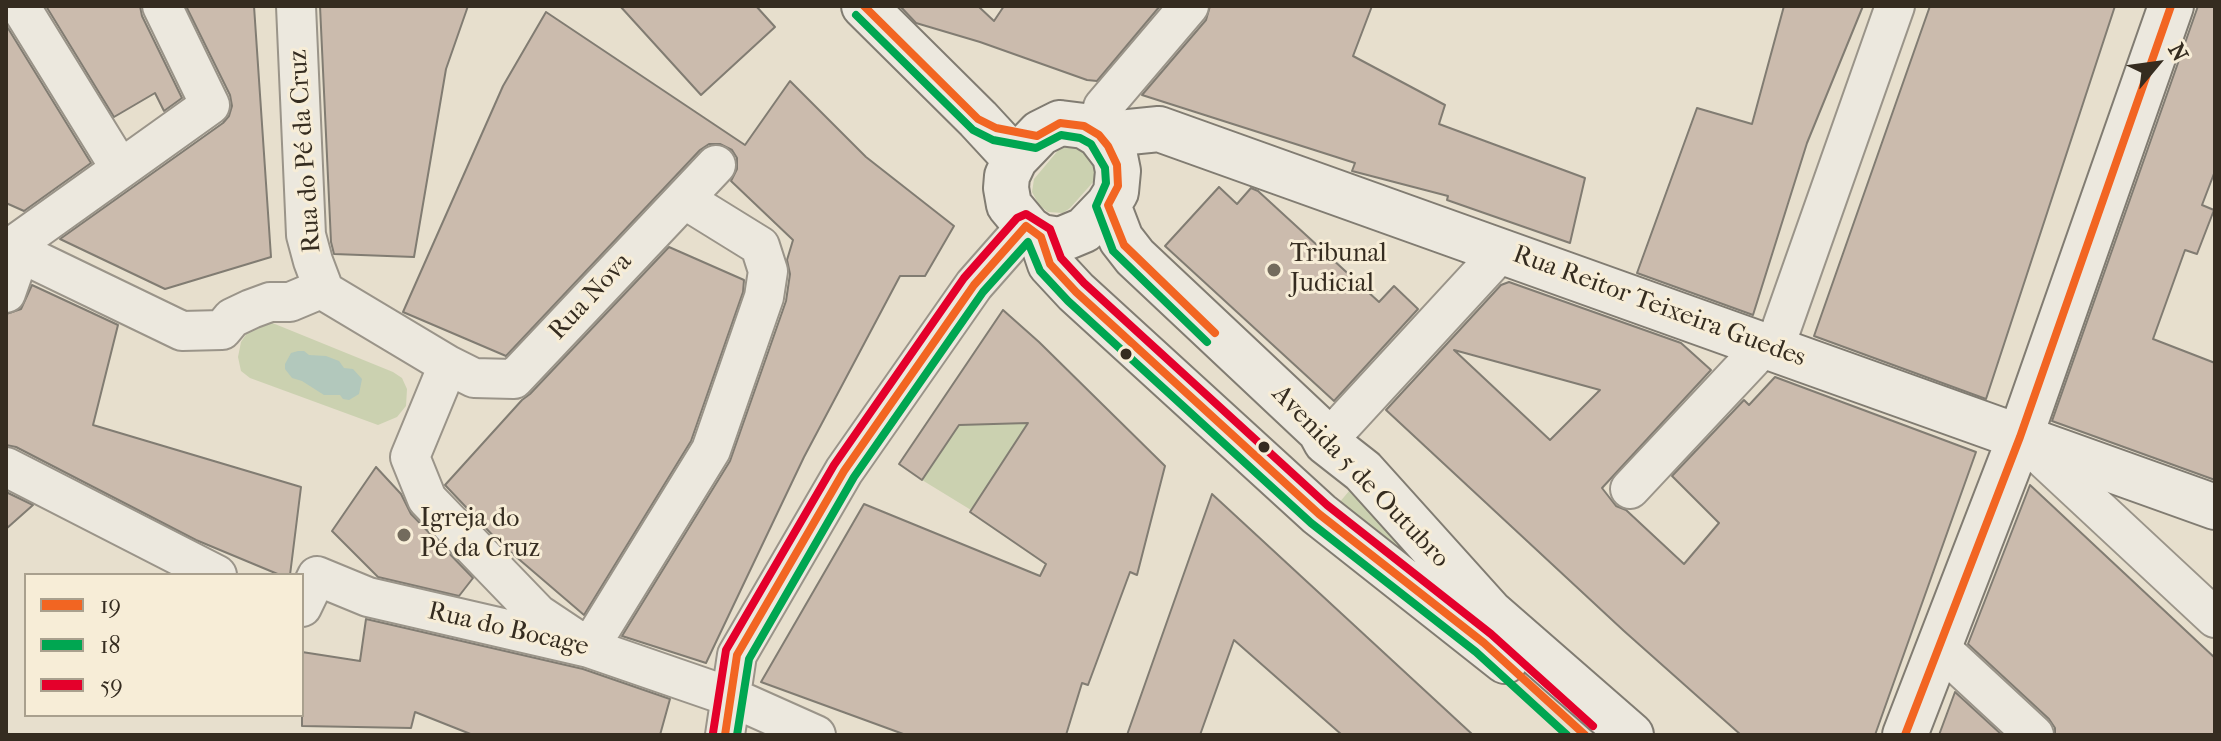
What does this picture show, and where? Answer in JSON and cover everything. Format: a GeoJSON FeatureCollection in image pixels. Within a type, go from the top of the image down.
{"type":"FeatureCollection","features":[{"type":"Feature","properties":{"kind":"main road"},"geometry":{"type":"LineString","coordinates":[[1905,735],[2020,437],[2171,6]]}},
{"type":"Feature","properties":{"kind":"main road"},"geometry":{"type":"LineString","coordinates":[[880,12],[978,119],[1026,148]]}},
{"type":"Feature","properties":{"kind":"main road","name":"Rua Reitor Teixeira Guedes"},"geometry":{"type":"LineString","coordinates":[[1101,121],[1159,129],[2215,507]]}},
{"type":"Feature","properties":{"kind":"main road"},"geometry":{"type":"LineString","coordinates":[[1101,121],[1115,156],[1118,171],[1116,192],[1084,230],[1070,238],[1055,240],[1025,223],[1007,176],[1026,148],[1049,127],[1065,123],[1084,126],[1101,121]]}},
{"type":"Feature","properties":{"kind":"main road","name":"Avenida 5 de Outubro"},"geometry":{"type":"LineString","coordinates":[[1108,205],[1127,249],[1320,431],[1326,442],[1363,471],[1490,612],[1631,735]]}},
{"type":"Feature","properties":{"kind":"main road","name":"Avenida 5 de Outubro"},"geometry":{"type":"LineString","coordinates":[[1025,223],[1046,258],[1069,285],[1278,477],[1319,514],[1489,647],[1585,735]]}},
{"type":"Feature","properties":{"kind":"main road"},"geometry":{"type":"LineString","coordinates":[[1278,477],[1308,486],[1321,483],[1334,469],[1332,451],[1326,442]]}},
{"type":"Feature","properties":{"kind":"street"},"geometry":{"type":"LineString","coordinates":[[20,6],[120,168]]}},
{"type":"Feature","properties":{"kind":"street"},"geometry":{"type":"LineString","coordinates":[[6,293],[12,249],[210,105],[162,6]]}},
{"type":"Feature","properties":{"kind":"street","name":"Rua do Pé da Cruz"},"geometry":{"type":"LineString","coordinates":[[296,6],[306,235],[324,290],[321,289]]}},
{"type":"Feature","properties":{"kind":"street"},"geometry":{"type":"LineString","coordinates":[[1101,121],[1189,6]]}},
{"type":"Feature","properties":{"kind":"street"},"geometry":{"type":"LineString","coordinates":[[1630,489],[1769,347],[1895,6]]}},
{"type":"Feature","properties":{"kind":"street","name":"Rua Nova"},"geometry":{"type":"LineString","coordinates":[[321,289],[474,378],[514,379],[716,165]]}},
{"type":"Feature","properties":{"kind":"street"},"geometry":{"type":"LineString","coordinates":[[448,365],[410,457],[427,499],[538,614],[589,648],[711,450],[764,297],[768,271],[760,246],[684,199]]}},
{"type":"Feature","properties":{"kind":"street"},"geometry":{"type":"LineString","coordinates":[[725,735],[737,655],[844,471],[974,285],[990,224],[1025,223]]}},
{"type":"Feature","properties":{"kind":"street"},"geometry":{"type":"LineString","coordinates":[[12,249],[182,331],[222,330],[232,318],[251,309],[270,302],[290,302],[321,289]]}},
{"type":"Feature","properties":{"kind":"street"},"geometry":{"type":"LineString","coordinates":[[1326,442],[1502,251]]}},
{"type":"Feature","properties":{"kind":"street"},"geometry":{"type":"LineString","coordinates":[[2020,437],[2215,618]]}},
{"type":"Feature","properties":{"kind":"street"},"geometry":{"type":"LineString","coordinates":[[6,467],[213,573]]}},
{"type":"Feature","properties":{"kind":"street","name":"Rua do Bocage"},"geometry":{"type":"LineString","coordinates":[[304,603],[317,576],[368,597],[589,648],[731,697],[816,735]]}},
{"type":"Feature","properties":{"kind":"street"},"geometry":{"type":"LineString","coordinates":[[1939,647],[2034,735]]}},
{"type":"Feature","properties":{"kind":"green space"},"geometry":{"type":"Polygon","coordinates":[[[1080,145],[1098,166],[1095,180],[1063,213],[1048,212],[1039,205],[1032,192],[1034,179],[1061,147],[1080,145]]]}},
{"type":"Feature","properties":{"kind":"green space"},"geometry":{"type":"Polygon","coordinates":[[[270,322],[393,372],[402,378],[407,389],[406,406],[397,417],[378,425],[250,378],[241,371],[238,357],[241,342],[247,333],[270,322]]]}},
{"type":"Feature","properties":{"kind":"green space"},"geometry":{"type":"Polygon","coordinates":[[[1064,368],[971,510],[922,480],[959,425],[983,424],[1064,368]]]}},
{"type":"Feature","properties":{"kind":"green space"},"geometry":{"type":"Polygon","coordinates":[[[1355,484],[1478,618],[1333,510],[1355,484]]]}},
{"type":"Feature","properties":{"kind":"shaded area"},"geometry":{"type":"Polygon","coordinates":[[[298,351],[326,356],[339,361],[344,368],[353,369],[362,379],[359,394],[349,400],[340,395],[324,395],[292,378],[285,364],[291,353],[298,351]]]}},
{"type":"Feature","properties":{"kind":"building"},"geometry":{"type":"Polygon","coordinates":[[[46,6],[140,6],[182,98],[164,111],[155,93],[114,117],[46,6]]]}},
{"type":"Feature","properties":{"kind":"building"},"geometry":{"type":"Polygon","coordinates":[[[186,6],[254,6],[271,257],[165,289],[60,239],[229,116],[232,106],[230,95],[186,6]]]}},
{"type":"Feature","properties":{"kind":"building"},"geometry":{"type":"Polygon","coordinates":[[[320,6],[468,6],[446,69],[414,257],[334,254],[320,6]]]}},
{"type":"Feature","properties":{"kind":"building"},"geometry":{"type":"Polygon","coordinates":[[[620,6],[756,6],[775,27],[701,95],[620,6]]]}},
{"type":"Feature","properties":{"kind":"building"},"geometry":{"type":"Polygon","coordinates":[[[900,6],[978,6],[994,21],[1004,6],[1160,6],[1097,81],[916,23],[900,6]]]}},
{"type":"Feature","properties":{"kind":"building"},"geometry":{"type":"Polygon","coordinates":[[[1210,6],[1372,6],[1353,56],[1445,105],[1439,124],[1585,178],[1570,243],[1447,200],[1448,196],[1352,171],[1355,163],[1142,95],[1206,20],[1210,6]]]}},
{"type":"Feature","properties":{"kind":"building"},"geometry":{"type":"Polygon","coordinates":[[[1784,6],[1863,6],[1807,143],[1753,315],[1637,273],[1697,108],[1752,124],[1784,6]]]}},
{"type":"Feature","properties":{"kind":"building"},"geometry":{"type":"Polygon","coordinates":[[[1930,6],[2115,6],[1986,399],[1814,336],[1930,6]]]}},
{"type":"Feature","properties":{"kind":"building"},"geometry":{"type":"Polygon","coordinates":[[[2198,6],[2215,6],[2215,171],[2202,205],[2214,210],[2197,254],[2185,250],[2153,339],[2215,363],[2215,480],[2052,421],[2198,6]]]}},
{"type":"Feature","properties":{"kind":"building"},"geometry":{"type":"Polygon","coordinates":[[[546,12],[745,145],[790,81],[866,157],[954,226],[925,276],[900,276],[804,457],[706,663],[622,636],[730,461],[786,301],[790,274],[787,260],[793,240],[731,181],[737,169],[737,158],[732,150],[720,144],[709,144],[700,150],[506,356],[403,312],[503,86],[546,12]]]}},
{"type":"Feature","properties":{"kind":"building"},"geometry":{"type":"Polygon","coordinates":[[[6,25],[91,163],[24,211],[6,203],[6,25]]]}},
{"type":"Feature","properties":{"kind":"building"},"geometry":{"type":"Polygon","coordinates":[[[1219,187],[1237,204],[1251,188],[1258,191],[1379,302],[1394,286],[1418,309],[1334,401],[1165,246],[1219,187]]]}},
{"type":"Feature","properties":{"kind":"building"},"geometry":{"type":"Polygon","coordinates":[[[669,247],[744,280],[743,292],[691,441],[584,615],[500,543],[445,485],[669,247]]]}},
{"type":"Feature","properties":{"kind":"building"},"geometry":{"type":"Polygon","coordinates":[[[1509,282],[1681,343],[1711,370],[1602,488],[1616,506],[1626,510],[1684,564],[1719,523],[1672,476],[1744,400],[1749,405],[1775,377],[1976,452],[1875,735],[1741,735],[1386,410],[1501,285],[1509,282]],[[1454,350],[1550,440],[1600,390],[1454,350]]]}},
{"type":"Feature","properties":{"kind":"building"},"geometry":{"type":"Polygon","coordinates":[[[32,285],[118,325],[93,425],[301,487],[290,573],[275,573],[196,540],[16,447],[6,445],[6,314],[21,309],[32,285]]]}},
{"type":"Feature","properties":{"kind":"building"},"geometry":{"type":"Polygon","coordinates":[[[1003,310],[1165,466],[1137,575],[1130,572],[1088,685],[1082,683],[1066,735],[906,735],[761,682],[864,504],[1040,576],[1046,564],[970,512],[1028,423],[959,425],[922,480],[899,464],[1003,310]]]}},
{"type":"Feature","properties":{"kind":"building"},"geometry":{"type":"Polygon","coordinates":[[[376,467],[401,494],[411,514],[473,578],[459,596],[378,577],[332,531],[376,467]]]}},
{"type":"Feature","properties":{"kind":"building"},"geometry":{"type":"Polygon","coordinates":[[[2030,485],[2215,658],[2215,735],[2055,735],[2055,728],[2049,719],[1968,644],[2030,485]]]}},
{"type":"Feature","properties":{"kind":"building"},"geometry":{"type":"Polygon","coordinates":[[[6,492],[33,505],[6,529],[6,492]]]}},
{"type":"Feature","properties":{"kind":"building"},"geometry":{"type":"Polygon","coordinates":[[[1212,494],[1473,735],[1342,735],[1234,640],[1200,735],[1127,735],[1212,494]]]}},
{"type":"Feature","properties":{"kind":"building"},"geometry":{"type":"Polygon","coordinates":[[[366,619],[583,669],[670,699],[660,735],[473,735],[415,712],[411,728],[302,726],[304,652],[360,661],[366,619]]]}},
{"type":"Feature","properties":{"kind":"building"},"geometry":{"type":"Polygon","coordinates":[[[1955,692],[2002,735],[1939,735],[1955,692]]]}},
{"type":"Feature","properties":{"kind":"transit line","name":"19"},"geometry":{"type":"LineString","coordinates":[[864,6],[978,119],[996,128],[1037,136],[1060,123],[1084,126],[1099,135],[1117,165],[1118,186],[1108,205],[1124,245],[1215,333]]}},
{"type":"Feature","properties":{"kind":"transit line","name":"19"},"geometry":{"type":"LineString","coordinates":[[1905,735],[2020,437],[2171,6]]}},
{"type":"Feature","properties":{"kind":"transit line","name":"18"},"geometry":{"type":"LineString","coordinates":[[856,15],[973,130],[993,140],[1036,148],[1061,135],[1080,138],[1091,144],[1105,168],[1106,183],[1096,206],[1113,251],[1207,342]]}},
{"type":"Feature","properties":{"kind":"transit line","name":"59"},"geometry":{"type":"LineString","coordinates":[[713,733],[726,650],[834,465],[964,278],[1017,218],[1026,214],[1050,229],[1061,258],[1084,283],[1327,505],[1491,634],[1593,726]]}},
{"type":"Feature","properties":{"kind":"transit line","name":"19"},"geometry":{"type":"LineString","coordinates":[[725,735],[737,655],[844,471],[974,285],[1026,226],[1041,237],[1050,264],[1076,292],[1319,514],[1484,643],[1585,735]]}},
{"type":"Feature","properties":{"kind":"transit line","name":"18"},"geometry":{"type":"LineString","coordinates":[[737,735],[749,659],[854,477],[983,292],[1028,242],[1040,271],[1068,301],[1311,523],[1476,652],[1567,735]]}},
{"type":"Feature","properties":{"kind":"place","name":"Tribunal Judicial"},"geometry":{"type":"Point","coordinates":[1274,270]}},
{"type":"Feature","properties":{"kind":"place","name":"Igreja do Pé da Cruz"},"geometry":{"type":"Point","coordinates":[404,535]}}]}
